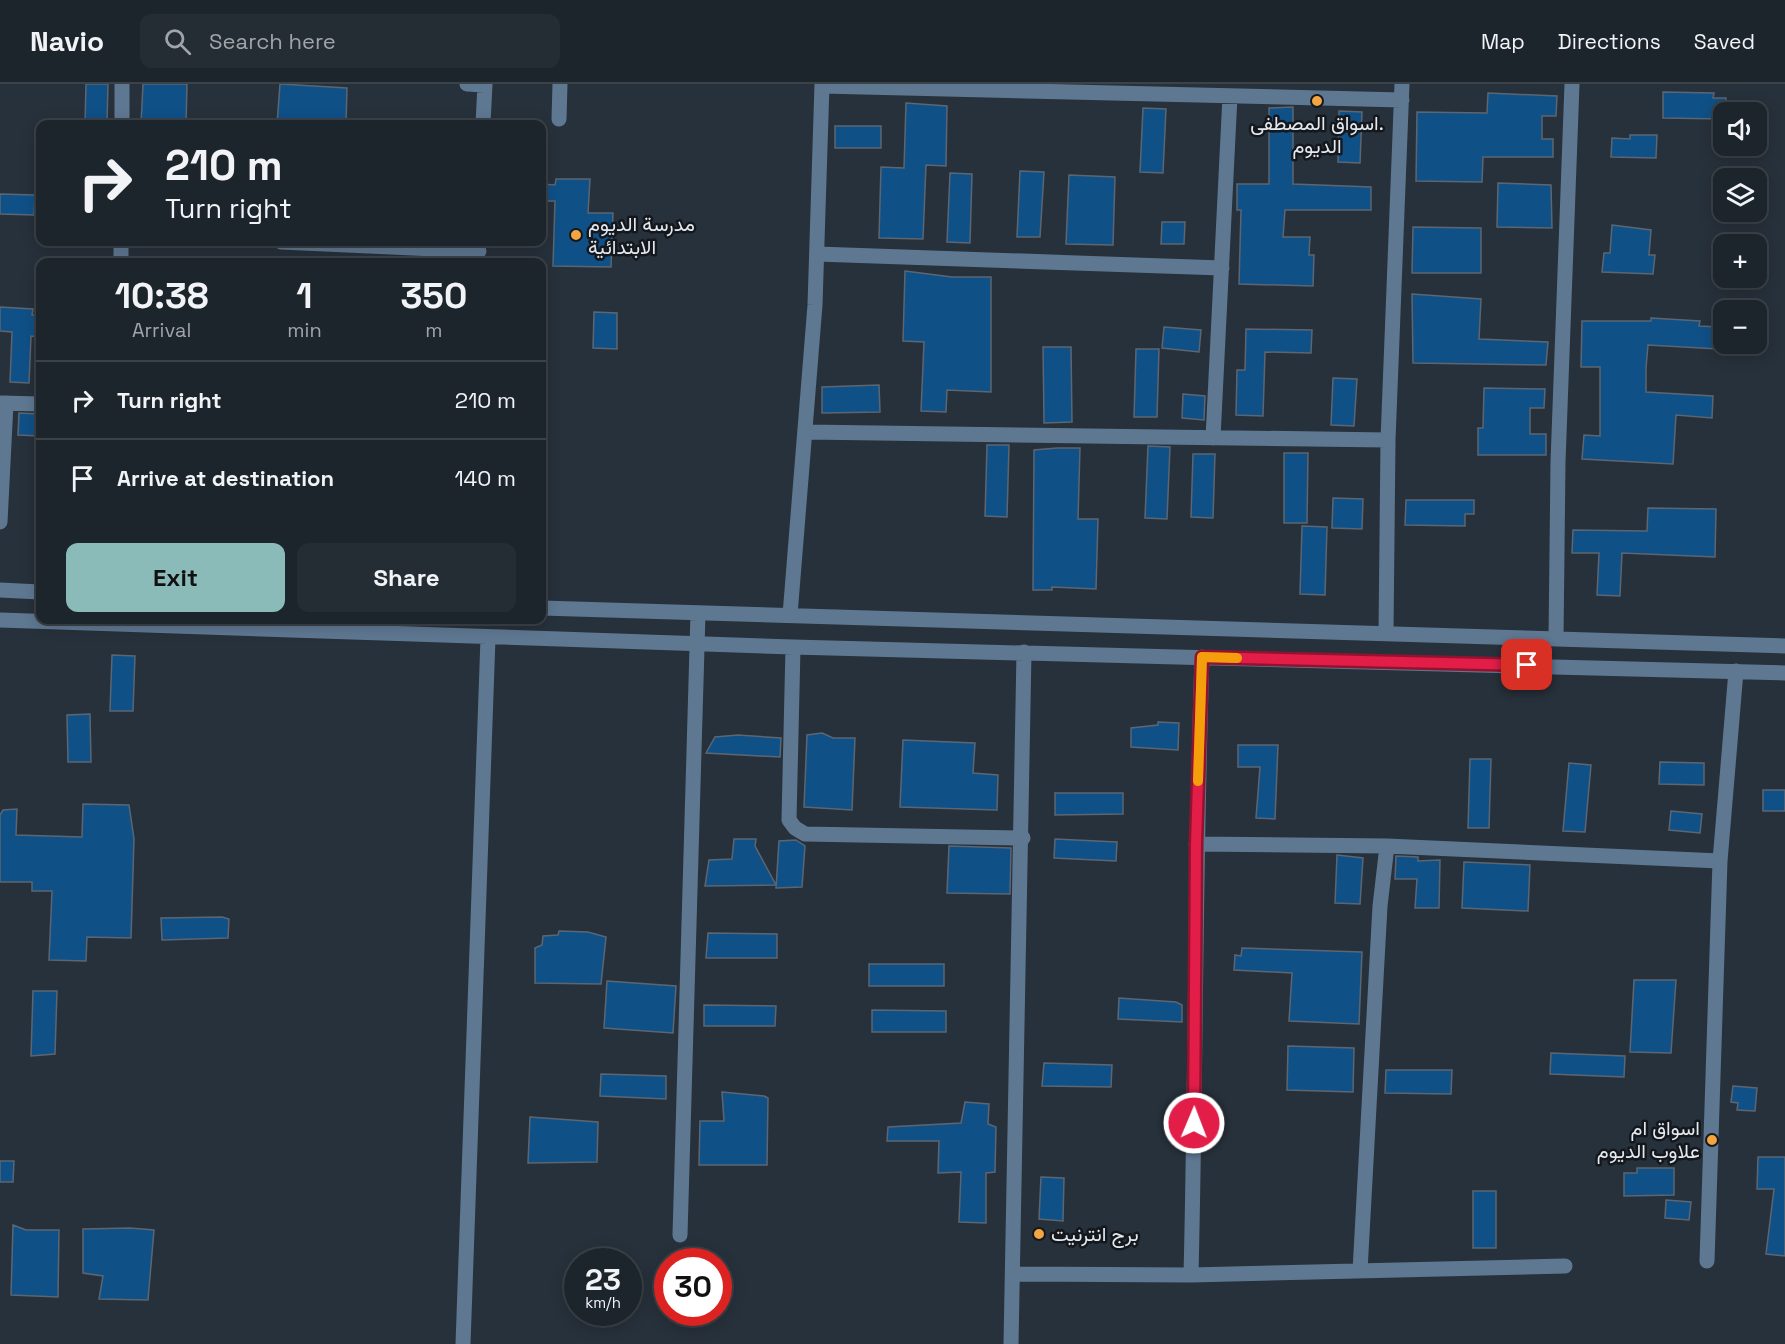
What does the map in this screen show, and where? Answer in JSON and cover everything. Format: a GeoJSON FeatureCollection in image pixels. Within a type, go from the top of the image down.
{"type":"FeatureCollection","features":[{"type":"Feature","properties":{"kind":"street"},"geometry":{"type":"LineString","coordinates":[[122,84],[122,120]]}},
{"type":"Feature","properties":{"kind":"street"},"geometry":{"type":"LineString","coordinates":[[467,84],[485,84],[483,120]]}},
{"type":"Feature","properties":{"kind":"street"},"geometry":{"type":"LineString","coordinates":[[559,119],[560,84]]}},
{"type":"Feature","properties":{"kind":"street"},"geometry":{"type":"LineString","coordinates":[[1386,633],[1388,440],[1402,84]]}},
{"type":"Feature","properties":{"kind":"street"},"geometry":{"type":"LineString","coordinates":[[1556,639],[1558,462],[1572,84]]}},
{"type":"Feature","properties":{"kind":"street"},"geometry":{"type":"LineString","coordinates":[[790,615],[807,432],[817,254],[822,85],[1402,100]]}},
{"type":"Feature","properties":{"kind":"street"},"geometry":{"type":"LineString","coordinates":[[1213,438],[1230,96]]}},
{"type":"Feature","properties":{"kind":"street"},"geometry":{"type":"LineString","coordinates":[[360,246],[479,252]]}},
{"type":"Feature","properties":{"kind":"street"},"geometry":{"type":"LineString","coordinates":[[817,254],[1222,268]]}},
{"type":"Feature","properties":{"kind":"street"},"geometry":{"type":"LineString","coordinates":[[0,522],[3,403],[36,404]]}},
{"type":"Feature","properties":{"kind":"street"},"geometry":{"type":"LineString","coordinates":[[807,432],[1388,440]]}},
{"type":"Feature","properties":{"kind":"street"},"geometry":{"type":"LineString","coordinates":[[0,590],[36,592]]}},
{"type":"Feature","properties":{"kind":"street"},"geometry":{"type":"LineString","coordinates":[[546,608],[1785,646]]}},
{"type":"Feature","properties":{"kind":"street"},"geometry":{"type":"LineString","coordinates":[[680,1235],[698,613]]}},
{"type":"Feature","properties":{"kind":"street"},"geometry":{"type":"LineString","coordinates":[[0,620],[36,621]]}},
{"type":"Feature","properties":{"kind":"street"},"geometry":{"type":"LineString","coordinates":[[108,624],[794,647],[1785,673]]}},
{"type":"Feature","properties":{"kind":"street"},"geometry":{"type":"LineString","coordinates":[[463,1344],[488,638]]}},
{"type":"Feature","properties":{"kind":"street"},"geometry":{"type":"LineString","coordinates":[[794,647],[789,820],[795,828],[805,834],[1023,838]]}},
{"type":"Feature","properties":{"kind":"street"},"geometry":{"type":"LineString","coordinates":[[1011,1344],[1023,838],[1024,652]]}},
{"type":"Feature","properties":{"kind":"street"},"geometry":{"type":"LineString","coordinates":[[1191,1275],[1196,844],[1202,657]]}},
{"type":"Feature","properties":{"kind":"street"},"geometry":{"type":"LineString","coordinates":[[1707,1261],[1720,861],[1736,671]]}},
{"type":"Feature","properties":{"kind":"street"},"geometry":{"type":"LineString","coordinates":[[1196,844],[1387,846],[1720,861]]}},
{"type":"Feature","properties":{"kind":"street"},"geometry":{"type":"LineString","coordinates":[[1360,1271],[1380,918],[1387,846]]}},
{"type":"Feature","properties":{"kind":"street"},"geometry":{"type":"LineString","coordinates":[[1014,1274],[1191,1275],[1565,1266]]}},
{"type":"Feature","properties":{"kind":"building"},"geometry":{"type":"Polygon","coordinates":[[[86,84],[108,84],[107,120],[85,120],[86,84]]]}},
{"type":"Feature","properties":{"kind":"building"},"geometry":{"type":"Polygon","coordinates":[[[143,84],[187,84],[186,120],[141,120],[143,84]]]}},
{"type":"Feature","properties":{"kind":"building"},"geometry":{"type":"Polygon","coordinates":[[[280,84],[347,88],[346,120],[277,120],[280,84]]]}},
{"type":"Feature","properties":{"kind":"building"},"geometry":{"type":"Polygon","coordinates":[[[1663,92],[1714,93],[1713,98],[1726,98],[1726,102],[1713,102],[1713,119],[1663,118],[1663,92]]]}},
{"type":"Feature","properties":{"kind":"building"},"geometry":{"type":"Polygon","coordinates":[[[1488,93],[1557,96],[1556,116],[1542,116],[1542,139],[1553,139],[1553,157],[1483,157],[1482,182],[1416,181],[1417,112],[1487,113],[1488,93]]]}},
{"type":"Feature","properties":{"kind":"building"},"geometry":{"type":"Polygon","coordinates":[[[906,103],[947,106],[946,166],[926,165],[923,239],[879,238],[881,167],[904,168],[906,103]]]}},
{"type":"Feature","properties":{"kind":"building"},"geometry":{"type":"Polygon","coordinates":[[[1293,107],[1293,184],[1371,187],[1371,210],[1285,210],[1283,237],[1310,237],[1309,255],[1314,255],[1313,286],[1239,284],[1241,210],[1237,210],[1237,184],[1269,184],[1269,108],[1293,107]]]}},
{"type":"Feature","properties":{"kind":"building"},"geometry":{"type":"Polygon","coordinates":[[[1143,108],[1166,109],[1163,173],[1140,172],[1143,108]]]}},
{"type":"Feature","properties":{"kind":"building"},"geometry":{"type":"Polygon","coordinates":[[[1339,111],[1362,112],[1360,163],[1338,162],[1339,111]]]}},
{"type":"Feature","properties":{"kind":"building"},"geometry":{"type":"Polygon","coordinates":[[[835,126],[881,126],[881,148],[835,148],[835,126]]]}},
{"type":"Feature","properties":{"kind":"building"},"geometry":{"type":"Polygon","coordinates":[[[1630,135],[1657,135],[1656,158],[1611,157],[1612,138],[1630,139],[1630,135]]]}},
{"type":"Feature","properties":{"kind":"building"},"geometry":{"type":"Polygon","coordinates":[[[1020,171],[1044,172],[1040,237],[1017,237],[1020,171]]]}},
{"type":"Feature","properties":{"kind":"building"},"geometry":{"type":"Polygon","coordinates":[[[950,173],[972,174],[970,243],[947,242],[950,173]]]}},
{"type":"Feature","properties":{"kind":"building"},"geometry":{"type":"Polygon","coordinates":[[[1069,175],[1115,177],[1113,245],[1066,244],[1069,175]]]}},
{"type":"Feature","properties":{"kind":"building"},"geometry":{"type":"Polygon","coordinates":[[[556,179],[590,179],[588,213],[613,213],[611,267],[553,266],[555,201],[546,201],[546,184],[555,185],[556,179]]]}},
{"type":"Feature","properties":{"kind":"building"},"geometry":{"type":"Polygon","coordinates":[[[1498,183],[1551,185],[1552,228],[1497,227],[1498,183]]]}},
{"type":"Feature","properties":{"kind":"building"},"geometry":{"type":"Polygon","coordinates":[[[0,194],[35,195],[34,215],[0,214],[0,194]]]}},
{"type":"Feature","properties":{"kind":"building"},"geometry":{"type":"Polygon","coordinates":[[[1162,222],[1185,222],[1184,244],[1161,244],[1162,222]]]}},
{"type":"Feature","properties":{"kind":"building"},"geometry":{"type":"Polygon","coordinates":[[[1612,225],[1651,230],[1649,255],[1655,255],[1653,274],[1602,272],[1604,253],[1610,253],[1612,225]]]}},
{"type":"Feature","properties":{"kind":"building"},"geometry":{"type":"Polygon","coordinates":[[[1413,227],[1481,228],[1481,273],[1412,273],[1413,227]]]}},
{"type":"Feature","properties":{"kind":"building"},"geometry":{"type":"Polygon","coordinates":[[[905,271],[952,277],[991,277],[991,392],[947,390],[946,412],[921,411],[924,342],[903,341],[905,271]]]}},
{"type":"Feature","properties":{"kind":"building"},"geometry":{"type":"Polygon","coordinates":[[[1412,294],[1481,299],[1479,339],[1548,342],[1546,365],[1413,363],[1412,294]]]}},
{"type":"Feature","properties":{"kind":"building"},"geometry":{"type":"Polygon","coordinates":[[[0,307],[33,309],[32,315],[36,315],[36,337],[31,336],[29,383],[10,382],[12,332],[0,331],[0,307]]]}},
{"type":"Feature","properties":{"kind":"building"},"geometry":{"type":"Polygon","coordinates":[[[594,312],[617,313],[617,349],[593,348],[594,312]]]}},
{"type":"Feature","properties":{"kind":"building"},"geometry":{"type":"Polygon","coordinates":[[[1651,318],[1700,321],[1699,326],[1713,327],[1713,349],[1648,345],[1646,368],[1646,392],[1713,396],[1712,418],[1676,415],[1673,464],[1582,459],[1584,435],[1600,436],[1600,367],[1581,367],[1582,321],[1651,321],[1651,318]]]}},
{"type":"Feature","properties":{"kind":"building"},"geometry":{"type":"Polygon","coordinates":[[[1164,327],[1201,330],[1199,352],[1162,348],[1164,327]]]}},
{"type":"Feature","properties":{"kind":"building"},"geometry":{"type":"Polygon","coordinates":[[[1246,329],[1312,330],[1311,353],[1265,352],[1263,416],[1236,415],[1237,370],[1245,370],[1246,329]]]}},
{"type":"Feature","properties":{"kind":"building"},"geometry":{"type":"Polygon","coordinates":[[[1043,347],[1071,347],[1072,422],[1044,423],[1043,347]]]}},
{"type":"Feature","properties":{"kind":"building"},"geometry":{"type":"Polygon","coordinates":[[[1136,349],[1159,349],[1157,417],[1134,417],[1136,349]]]}},
{"type":"Feature","properties":{"kind":"building"},"geometry":{"type":"Polygon","coordinates":[[[1333,378],[1357,379],[1354,426],[1331,425],[1333,378]]]}},
{"type":"Feature","properties":{"kind":"building"},"geometry":{"type":"Polygon","coordinates":[[[879,385],[880,412],[822,413],[822,387],[879,385]]]}},
{"type":"Feature","properties":{"kind":"building"},"geometry":{"type":"Polygon","coordinates":[[[1484,388],[1545,389],[1544,408],[1530,408],[1530,434],[1546,434],[1546,455],[1478,455],[1478,428],[1483,428],[1484,388]]]}},
{"type":"Feature","properties":{"kind":"building"},"geometry":{"type":"Polygon","coordinates":[[[1183,394],[1205,396],[1204,420],[1182,418],[1183,394]]]}},
{"type":"Feature","properties":{"kind":"building"},"geometry":{"type":"Polygon","coordinates":[[[19,413],[36,414],[36,436],[18,435],[19,413]]]}},
{"type":"Feature","properties":{"kind":"building"},"geometry":{"type":"Polygon","coordinates":[[[987,445],[1009,445],[1007,517],[985,516],[987,445]]]}},
{"type":"Feature","properties":{"kind":"building"},"geometry":{"type":"Polygon","coordinates":[[[1148,446],[1170,447],[1167,519],[1145,518],[1148,446]]]}},
{"type":"Feature","properties":{"kind":"building"},"geometry":{"type":"Polygon","coordinates":[[[1080,448],[1078,519],[1098,519],[1096,589],[1052,587],[1052,590],[1033,590],[1034,450],[1080,448]]]}},
{"type":"Feature","properties":{"kind":"building"},"geometry":{"type":"Polygon","coordinates":[[[1284,453],[1308,453],[1307,523],[1284,523],[1284,453]]]}},
{"type":"Feature","properties":{"kind":"building"},"geometry":{"type":"Polygon","coordinates":[[[1193,454],[1215,454],[1213,518],[1191,517],[1193,454]]]}},
{"type":"Feature","properties":{"kind":"building"},"geometry":{"type":"Polygon","coordinates":[[[1333,498],[1363,499],[1362,529],[1332,528],[1333,498]]]}},
{"type":"Feature","properties":{"kind":"building"},"geometry":{"type":"Polygon","coordinates":[[[1406,500],[1474,500],[1474,514],[1465,514],[1465,526],[1405,525],[1406,500]]]}},
{"type":"Feature","properties":{"kind":"building"},"geometry":{"type":"Polygon","coordinates":[[[1648,508],[1716,509],[1715,557],[1622,553],[1620,596],[1597,595],[1599,553],[1572,553],[1573,530],[1647,531],[1648,508]]]}},
{"type":"Feature","properties":{"kind":"building"},"geometry":{"type":"Polygon","coordinates":[[[1302,526],[1327,527],[1325,595],[1300,594],[1302,526]]]}},
{"type":"Feature","properties":{"kind":"building"},"geometry":{"type":"Polygon","coordinates":[[[112,655],[135,656],[133,711],[110,711],[112,655]]]}},
{"type":"Feature","properties":{"kind":"building"},"geometry":{"type":"Polygon","coordinates":[[[90,714],[91,762],[68,762],[67,715],[90,714]]]}},
{"type":"Feature","properties":{"kind":"building"},"geometry":{"type":"Polygon","coordinates":[[[1158,722],[1179,723],[1178,750],[1131,747],[1131,728],[1158,725],[1158,722]]]}},
{"type":"Feature","properties":{"kind":"building"},"geometry":{"type":"Polygon","coordinates":[[[822,733],[833,738],[855,738],[852,810],[804,807],[807,735],[822,733]]]}},
{"type":"Feature","properties":{"kind":"building"},"geometry":{"type":"Polygon","coordinates":[[[738,735],[781,738],[780,757],[706,753],[715,737],[738,735]]]}},
{"type":"Feature","properties":{"kind":"building"},"geometry":{"type":"Polygon","coordinates":[[[903,740],[975,743],[973,773],[998,775],[997,810],[900,807],[903,740]]]}},
{"type":"Feature","properties":{"kind":"building"},"geometry":{"type":"Polygon","coordinates":[[[1238,745],[1278,745],[1275,819],[1256,818],[1260,767],[1238,767],[1238,745]]]}},
{"type":"Feature","properties":{"kind":"building"},"geometry":{"type":"Polygon","coordinates":[[[1470,759],[1491,759],[1489,828],[1468,828],[1470,759]]]}},
{"type":"Feature","properties":{"kind":"building"},"geometry":{"type":"Polygon","coordinates":[[[1660,762],[1704,763],[1704,785],[1659,784],[1660,762]]]}},
{"type":"Feature","properties":{"kind":"building"},"geometry":{"type":"Polygon","coordinates":[[[1569,763],[1591,765],[1585,832],[1563,831],[1569,763]]]}},
{"type":"Feature","properties":{"kind":"building"},"geometry":{"type":"Polygon","coordinates":[[[1763,790],[1785,790],[1785,811],[1763,811],[1763,790]]]}},
{"type":"Feature","properties":{"kind":"building"},"geometry":{"type":"Polygon","coordinates":[[[1055,793],[1123,793],[1123,814],[1055,815],[1055,793]]]}},
{"type":"Feature","properties":{"kind":"building"},"geometry":{"type":"Polygon","coordinates":[[[83,804],[129,805],[134,839],[131,938],[87,937],[86,961],[49,960],[52,891],[32,891],[32,882],[0,882],[0,815],[3,810],[17,809],[16,835],[82,837],[83,804]]]}},
{"type":"Feature","properties":{"kind":"building"},"geometry":{"type":"Polygon","coordinates":[[[1671,811],[1702,814],[1700,833],[1669,830],[1671,811]]]}},
{"type":"Feature","properties":{"kind":"building"},"geometry":{"type":"Polygon","coordinates":[[[734,839],[756,839],[755,846],[776,885],[705,886],[709,860],[732,859],[734,839]]]}},
{"type":"Feature","properties":{"kind":"building"},"geometry":{"type":"Polygon","coordinates":[[[1055,839],[1117,842],[1116,861],[1054,858],[1055,839]]]}},
{"type":"Feature","properties":{"kind":"building"},"geometry":{"type":"Polygon","coordinates":[[[796,840],[805,846],[802,887],[776,888],[779,841],[796,840]]]}},
{"type":"Feature","properties":{"kind":"building"},"geometry":{"type":"Polygon","coordinates":[[[949,846],[1011,848],[1010,894],[947,893],[949,846]]]}},
{"type":"Feature","properties":{"kind":"building"},"geometry":{"type":"Polygon","coordinates":[[[1337,855],[1363,858],[1360,904],[1335,903],[1337,855]]]}},
{"type":"Feature","properties":{"kind":"building"},"geometry":{"type":"Polygon","coordinates":[[[1396,856],[1418,857],[1418,861],[1440,860],[1439,908],[1415,908],[1417,879],[1395,879],[1396,856]]]}},
{"type":"Feature","properties":{"kind":"building"},"geometry":{"type":"Polygon","coordinates":[[[1464,862],[1530,865],[1528,911],[1462,908],[1464,862]]]}},
{"type":"Feature","properties":{"kind":"building"},"geometry":{"type":"Polygon","coordinates":[[[222,917],[229,919],[228,938],[162,940],[161,918],[222,917]]]}},
{"type":"Feature","properties":{"kind":"building"},"geometry":{"type":"Polygon","coordinates":[[[559,931],[588,932],[606,937],[601,984],[535,983],[535,948],[542,945],[543,936],[558,935],[559,931]]]}},
{"type":"Feature","properties":{"kind":"building"},"geometry":{"type":"Polygon","coordinates":[[[708,933],[777,934],[777,958],[706,958],[708,933]]]}},
{"type":"Feature","properties":{"kind":"building"},"geometry":{"type":"Polygon","coordinates":[[[1242,948],[1362,952],[1359,1024],[1289,1021],[1292,973],[1234,970],[1235,955],[1241,956],[1242,948]]]}},
{"type":"Feature","properties":{"kind":"building"},"geometry":{"type":"Polygon","coordinates":[[[869,964],[944,964],[944,986],[869,986],[869,964]]]}},
{"type":"Feature","properties":{"kind":"building"},"geometry":{"type":"Polygon","coordinates":[[[1634,980],[1676,980],[1671,1053],[1630,1052],[1634,980]]]}},
{"type":"Feature","properties":{"kind":"building"},"geometry":{"type":"Polygon","coordinates":[[[607,981],[676,986],[673,1033],[604,1028],[607,981]]]}},
{"type":"Feature","properties":{"kind":"building"},"geometry":{"type":"Polygon","coordinates":[[[33,991],[57,991],[55,1054],[31,1056],[33,991]]]}},
{"type":"Feature","properties":{"kind":"building"},"geometry":{"type":"Polygon","coordinates":[[[1119,998],[1176,1002],[1182,1005],[1182,1022],[1118,1019],[1119,998]]]}},
{"type":"Feature","properties":{"kind":"building"},"geometry":{"type":"Polygon","coordinates":[[[704,1005],[776,1006],[775,1026],[704,1026],[704,1005]]]}},
{"type":"Feature","properties":{"kind":"building"},"geometry":{"type":"Polygon","coordinates":[[[872,1010],[946,1011],[946,1032],[872,1032],[872,1010]]]}},
{"type":"Feature","properties":{"kind":"building"},"geometry":{"type":"Polygon","coordinates":[[[1288,1046],[1354,1048],[1353,1092],[1287,1090],[1288,1046]]]}},
{"type":"Feature","properties":{"kind":"building"},"geometry":{"type":"Polygon","coordinates":[[[1551,1053],[1625,1056],[1624,1077],[1550,1074],[1551,1053]]]}},
{"type":"Feature","properties":{"kind":"building"},"geometry":{"type":"Polygon","coordinates":[[[1044,1063],[1112,1065],[1111,1087],[1042,1086],[1044,1063]]]}},
{"type":"Feature","properties":{"kind":"building"},"geometry":{"type":"Polygon","coordinates":[[[1386,1070],[1452,1070],[1451,1094],[1385,1093],[1386,1070]]]}},
{"type":"Feature","properties":{"kind":"building"},"geometry":{"type":"Polygon","coordinates":[[[601,1074],[666,1076],[666,1099],[600,1096],[601,1074]]]}},
{"type":"Feature","properties":{"kind":"building"},"geometry":{"type":"Polygon","coordinates":[[[1733,1086],[1757,1088],[1755,1111],[1737,1110],[1738,1103],[1731,1102],[1733,1086]]]}},
{"type":"Feature","properties":{"kind":"building"},"geometry":{"type":"Polygon","coordinates":[[[722,1092],[768,1098],[767,1165],[699,1165],[700,1121],[724,1121],[722,1092]]]}},
{"type":"Feature","properties":{"kind":"building"},"geometry":{"type":"Polygon","coordinates":[[[965,1102],[989,1104],[988,1124],[996,1127],[995,1172],[986,1173],[986,1223],[959,1222],[961,1172],[938,1173],[939,1141],[887,1141],[888,1127],[961,1123],[965,1102]]]}},
{"type":"Feature","properties":{"kind":"building"},"geometry":{"type":"Polygon","coordinates":[[[530,1117],[598,1122],[597,1162],[528,1163],[530,1117]]]}},
{"type":"Feature","properties":{"kind":"building"},"geometry":{"type":"Polygon","coordinates":[[[1758,1157],[1785,1157],[1785,1256],[1766,1254],[1774,1189],[1757,1189],[1758,1157]]]}},
{"type":"Feature","properties":{"kind":"building"},"geometry":{"type":"Polygon","coordinates":[[[0,1161],[14,1161],[13,1182],[0,1182],[0,1161]]]}},
{"type":"Feature","properties":{"kind":"building"},"geometry":{"type":"Polygon","coordinates":[[[1637,1168],[1674,1168],[1674,1195],[1624,1196],[1624,1173],[1637,1173],[1637,1168]]]}},
{"type":"Feature","properties":{"kind":"building"},"geometry":{"type":"Polygon","coordinates":[[[1041,1177],[1064,1178],[1063,1221],[1039,1219],[1041,1177]]]}},
{"type":"Feature","properties":{"kind":"building"},"geometry":{"type":"Polygon","coordinates":[[[1473,1191],[1496,1191],[1496,1248],[1473,1248],[1473,1191]]]}},
{"type":"Feature","properties":{"kind":"building"},"geometry":{"type":"Polygon","coordinates":[[[1666,1200],[1691,1202],[1689,1220],[1665,1218],[1666,1200]]]}},
{"type":"Feature","properties":{"kind":"building"},"geometry":{"type":"Polygon","coordinates":[[[13,1225],[26,1230],[59,1230],[58,1297],[11,1295],[13,1225]]]}},
{"type":"Feature","properties":{"kind":"building"},"geometry":{"type":"Polygon","coordinates":[[[83,1229],[154,1230],[148,1300],[99,1299],[103,1276],[83,1273],[83,1229]]]}},
{"type":"Feature","properties":{"kind":"slow traffic"},"geometry":{"type":"LineString","coordinates":[[1198,781],[1202,657],[1237,658]]}},
{"type":"Feature","properties":{"kind":"place","name":"اسواق المصطفى. الديوم"},"geometry":{"type":"Point","coordinates":[1317,101]}},
{"type":"Feature","properties":{"kind":"place","name":"مدرسة الديوم الابتدائية"},"geometry":{"type":"Point","coordinates":[576,235]}},
{"type":"Feature","properties":{"kind":"place","name":"اسواق ام علاوب الديوم"},"geometry":{"type":"Point","coordinates":[1712,1140]}},
{"type":"Feature","properties":{"kind":"place","name":"برج انترنيت"},"geometry":{"type":"Point","coordinates":[1039,1234]}},
{"type":"Feature","properties":{"kind":"route"},"geometry":{"type":"LineString","coordinates":[[1194,1123],[1196,844],[1202,657],[1527,665]]}}]}
